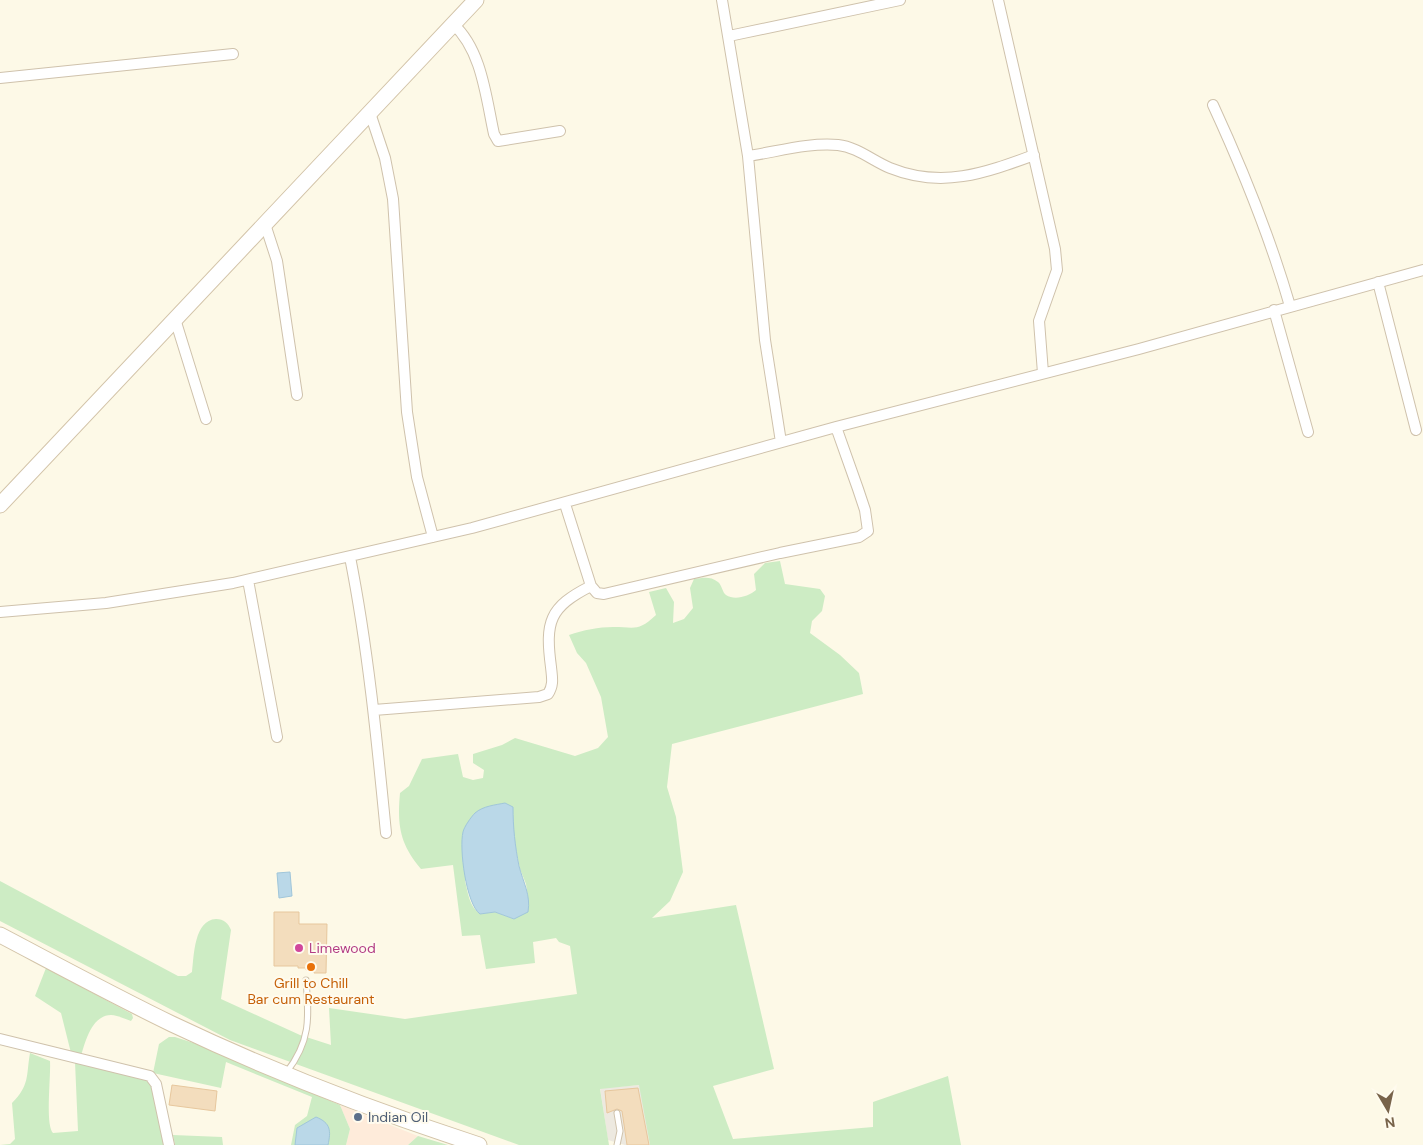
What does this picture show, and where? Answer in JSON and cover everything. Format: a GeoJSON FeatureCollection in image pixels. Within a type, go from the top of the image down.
{"type":"FeatureCollection","features":[{"type":"Feature","properties":{"kind":"street"},"geometry":{"type":"LineString","coordinates":[[0,505],[476,0]]}},
{"type":"Feature","properties":{"kind":"street"},"geometry":{"type":"LineString","coordinates":[[722,0],[748,156],[765,340],[781,442]]}},
{"type":"Feature","properties":{"kind":"street"},"geometry":{"type":"LineString","coordinates":[[729,36],[900,0]]}},
{"type":"Feature","properties":{"kind":"street"},"geometry":{"type":"LineString","coordinates":[[998,0],[1055,249],[1057,270],[1040,321],[1043,373]]}},
{"type":"Feature","properties":{"kind":"street"},"geometry":{"type":"LineString","coordinates":[[453,24],[463,33],[476,60],[494,134],[498,141],[560,131]]}},
{"type":"Feature","properties":{"kind":"street"},"geometry":{"type":"LineString","coordinates":[[0,78],[233,54]]}},
{"type":"Feature","properties":{"kind":"street"},"geometry":{"type":"LineString","coordinates":[[1213,105],[1259,212],[1276,258],[1290,306]]}},
{"type":"Feature","properties":{"kind":"street"},"geometry":{"type":"LineString","coordinates":[[370,113],[385,158],[393,199],[407,412],[418,477],[433,538]]}},
{"type":"Feature","properties":{"kind":"street"},"geometry":{"type":"LineString","coordinates":[[748,156],[820,145],[839,145],[891,168],[919,176],[947,180],[974,175],[1034,155]]}},
{"type":"Feature","properties":{"kind":"street"},"geometry":{"type":"LineString","coordinates":[[265,224],[276,261],[297,395]]}},
{"type":"Feature","properties":{"kind":"street"},"geometry":{"type":"LineString","coordinates":[[0,612],[106,604],[248,580],[433,538],[565,504],[836,427],[1423,270]]}},
{"type":"Feature","properties":{"kind":"street"},"geometry":{"type":"LineString","coordinates":[[1378,282],[1416,430]]}},
{"type":"Feature","properties":{"kind":"street"},"geometry":{"type":"LineString","coordinates":[[1274,310],[1308,432]]}},
{"type":"Feature","properties":{"kind":"street"},"geometry":{"type":"LineString","coordinates":[[175,320],[206,419]]}},
{"type":"Feature","properties":{"kind":"street"},"geometry":{"type":"LineString","coordinates":[[565,504],[591,586],[597,593],[610,593],[780,552],[866,535],[868,528],[865,510],[836,427]]}},
{"type":"Feature","properties":{"kind":"street"},"geometry":{"type":"LineString","coordinates":[[350,557],[360,607],[374,710],[386,833]]}},
{"type":"Feature","properties":{"kind":"street"},"geometry":{"type":"LineString","coordinates":[[248,580],[277,737]]}},
{"type":"Feature","properties":{"kind":"street"},"geometry":{"type":"LineString","coordinates":[[374,710],[539,697],[548,694],[552,682],[548,648],[553,614],[576,593],[591,586]]}},
{"type":"Feature","properties":{"kind":"street"},"geometry":{"type":"LineString","coordinates":[[0,935],[172,1024],[290,1069],[318,1087],[342,1097],[479,1145]]}},
{"type":"Feature","properties":{"kind":"street"},"geometry":{"type":"LineString","coordinates":[[0,1039],[150,1076],[156,1084],[169,1145]]}},
{"type":"Feature","properties":{"kind":"lane"},"geometry":{"type":"LineString","coordinates":[[290,1069],[307,1037],[309,1025],[306,980]]}},
{"type":"Feature","properties":{"kind":"lane"},"geometry":{"type":"LineString","coordinates":[[617,1113],[620,1132],[618,1144]]}},
{"type":"Feature","properties":{"kind":"shaded area"},"geometry":{"type":"Polygon","coordinates":[[[640,1085],[650,1145],[625,1145],[608,1140],[600,1088],[640,1085]]]}},
{"type":"Feature","properties":{"kind":"shaded area","name":"Indian Oil"},"geometry":{"type":"Polygon","coordinates":[[[340,1105],[418,1136],[408,1145],[346,1145],[350,1129],[340,1105]]]}},
{"type":"Feature","properties":{"kind":"green space"},"geometry":{"type":"Polygon","coordinates":[[[780,561],[785,584],[820,589],[825,596],[822,611],[812,621],[810,633],[840,655],[859,673],[863,694],[672,744],[667,787],[676,817],[683,872],[670,901],[652,918],[736,905],[774,1069],[713,1086],[733,1139],[873,1127],[873,1102],[948,1076],[961,1145],[650,1145],[639,1085],[600,1089],[609,1145],[519,1145],[230,1040],[0,921],[0,881],[178,976],[186,976],[192,972],[196,940],[203,925],[216,919],[221,920],[227,923],[231,930],[221,999],[300,1035],[331,1045],[329,1008],[405,1019],[577,994],[570,946],[559,942],[556,938],[533,942],[535,963],[486,969],[480,935],[462,936],[453,865],[421,869],[404,843],[399,815],[400,793],[409,786],[422,759],[458,754],[463,777],[473,780],[483,778],[484,770],[473,763],[473,754],[502,745],[515,738],[575,756],[598,748],[608,737],[601,697],[586,663],[577,653],[569,635],[597,628],[632,628],[645,624],[656,615],[649,592],[666,588],[674,602],[673,623],[684,619],[693,608],[690,588],[694,579],[706,578],[715,580],[726,595],[734,598],[742,597],[756,590],[754,574],[765,563],[780,561]],[[513,807],[465,881],[471,903],[480,914],[495,912],[514,919],[529,905],[526,884],[520,869],[513,834],[513,807]]]}},
{"type":"Feature","properties":{"kind":"green space"},"geometry":{"type":"Polygon","coordinates":[[[46,968],[132,1014],[133,1018],[131,1021],[113,1015],[104,1016],[90,1030],[81,1056],[71,1053],[61,1013],[35,996],[46,968]]]}},
{"type":"Feature","properties":{"kind":"green space"},"geometry":{"type":"Polygon","coordinates":[[[169,1037],[175,1037],[203,1046],[340,1105],[350,1129],[346,1145],[291,1145],[295,1125],[307,1116],[312,1097],[226,1062],[221,1088],[153,1073],[159,1044],[169,1037]]]}},
{"type":"Feature","properties":{"kind":"green space"},"geometry":{"type":"Polygon","coordinates":[[[30,1053],[50,1061],[49,1121],[53,1133],[78,1131],[75,1062],[151,1080],[166,1145],[0,1145],[10,1144],[15,1139],[12,1103],[25,1085],[30,1053]]]}},
{"type":"Feature","properties":{"kind":"green space"},"geometry":{"type":"Polygon","coordinates":[[[173,1135],[222,1137],[223,1145],[175,1145],[173,1135]]]}},
{"type":"Feature","properties":{"kind":"green space"},"geometry":{"type":"Polygon","coordinates":[[[418,1136],[448,1145],[408,1145],[418,1136]]]}},
{"type":"Feature","properties":{"kind":"water"},"geometry":{"type":"Polygon","coordinates":[[[505,803],[513,807],[518,859],[529,906],[528,912],[514,919],[495,912],[480,914],[475,908],[467,888],[462,850],[463,832],[475,813],[489,806],[505,803]]]}},
{"type":"Feature","properties":{"kind":"water"},"geometry":{"type":"Polygon","coordinates":[[[290,872],[292,896],[279,898],[277,873],[290,872]]]}},
{"type":"Feature","properties":{"kind":"water"},"geometry":{"type":"Polygon","coordinates":[[[316,1117],[325,1122],[329,1128],[328,1145],[295,1145],[297,1128],[316,1117]]]}},
{"type":"Feature","properties":{"kind":"building"},"geometry":{"type":"Polygon","coordinates":[[[274,912],[299,912],[299,924],[327,924],[326,973],[314,973],[314,971],[306,970],[306,968],[298,968],[298,966],[274,966],[274,912]]]}},
{"type":"Feature","properties":{"kind":"building"},"geometry":{"type":"Polygon","coordinates":[[[172,1085],[217,1091],[215,1111],[169,1105],[172,1085]]]}},
{"type":"Feature","properties":{"kind":"building"},"geometry":{"type":"Polygon","coordinates":[[[638,1088],[649,1145],[627,1145],[622,1111],[617,1109],[607,1113],[605,1091],[638,1088]]]}},
{"type":"Feature","properties":{"kind":"place","name":"Limewood"},"geometry":{"type":"Point","coordinates":[299,948]}},
{"type":"Feature","properties":{"kind":"place","name":"Grill to Chill Bar cum Restaurant"},"geometry":{"type":"Point","coordinates":[311,967]}},
{"type":"Feature","properties":{"kind":"place","name":"Indian Oil"},"geometry":{"type":"Point","coordinates":[358,1117]}}]}
